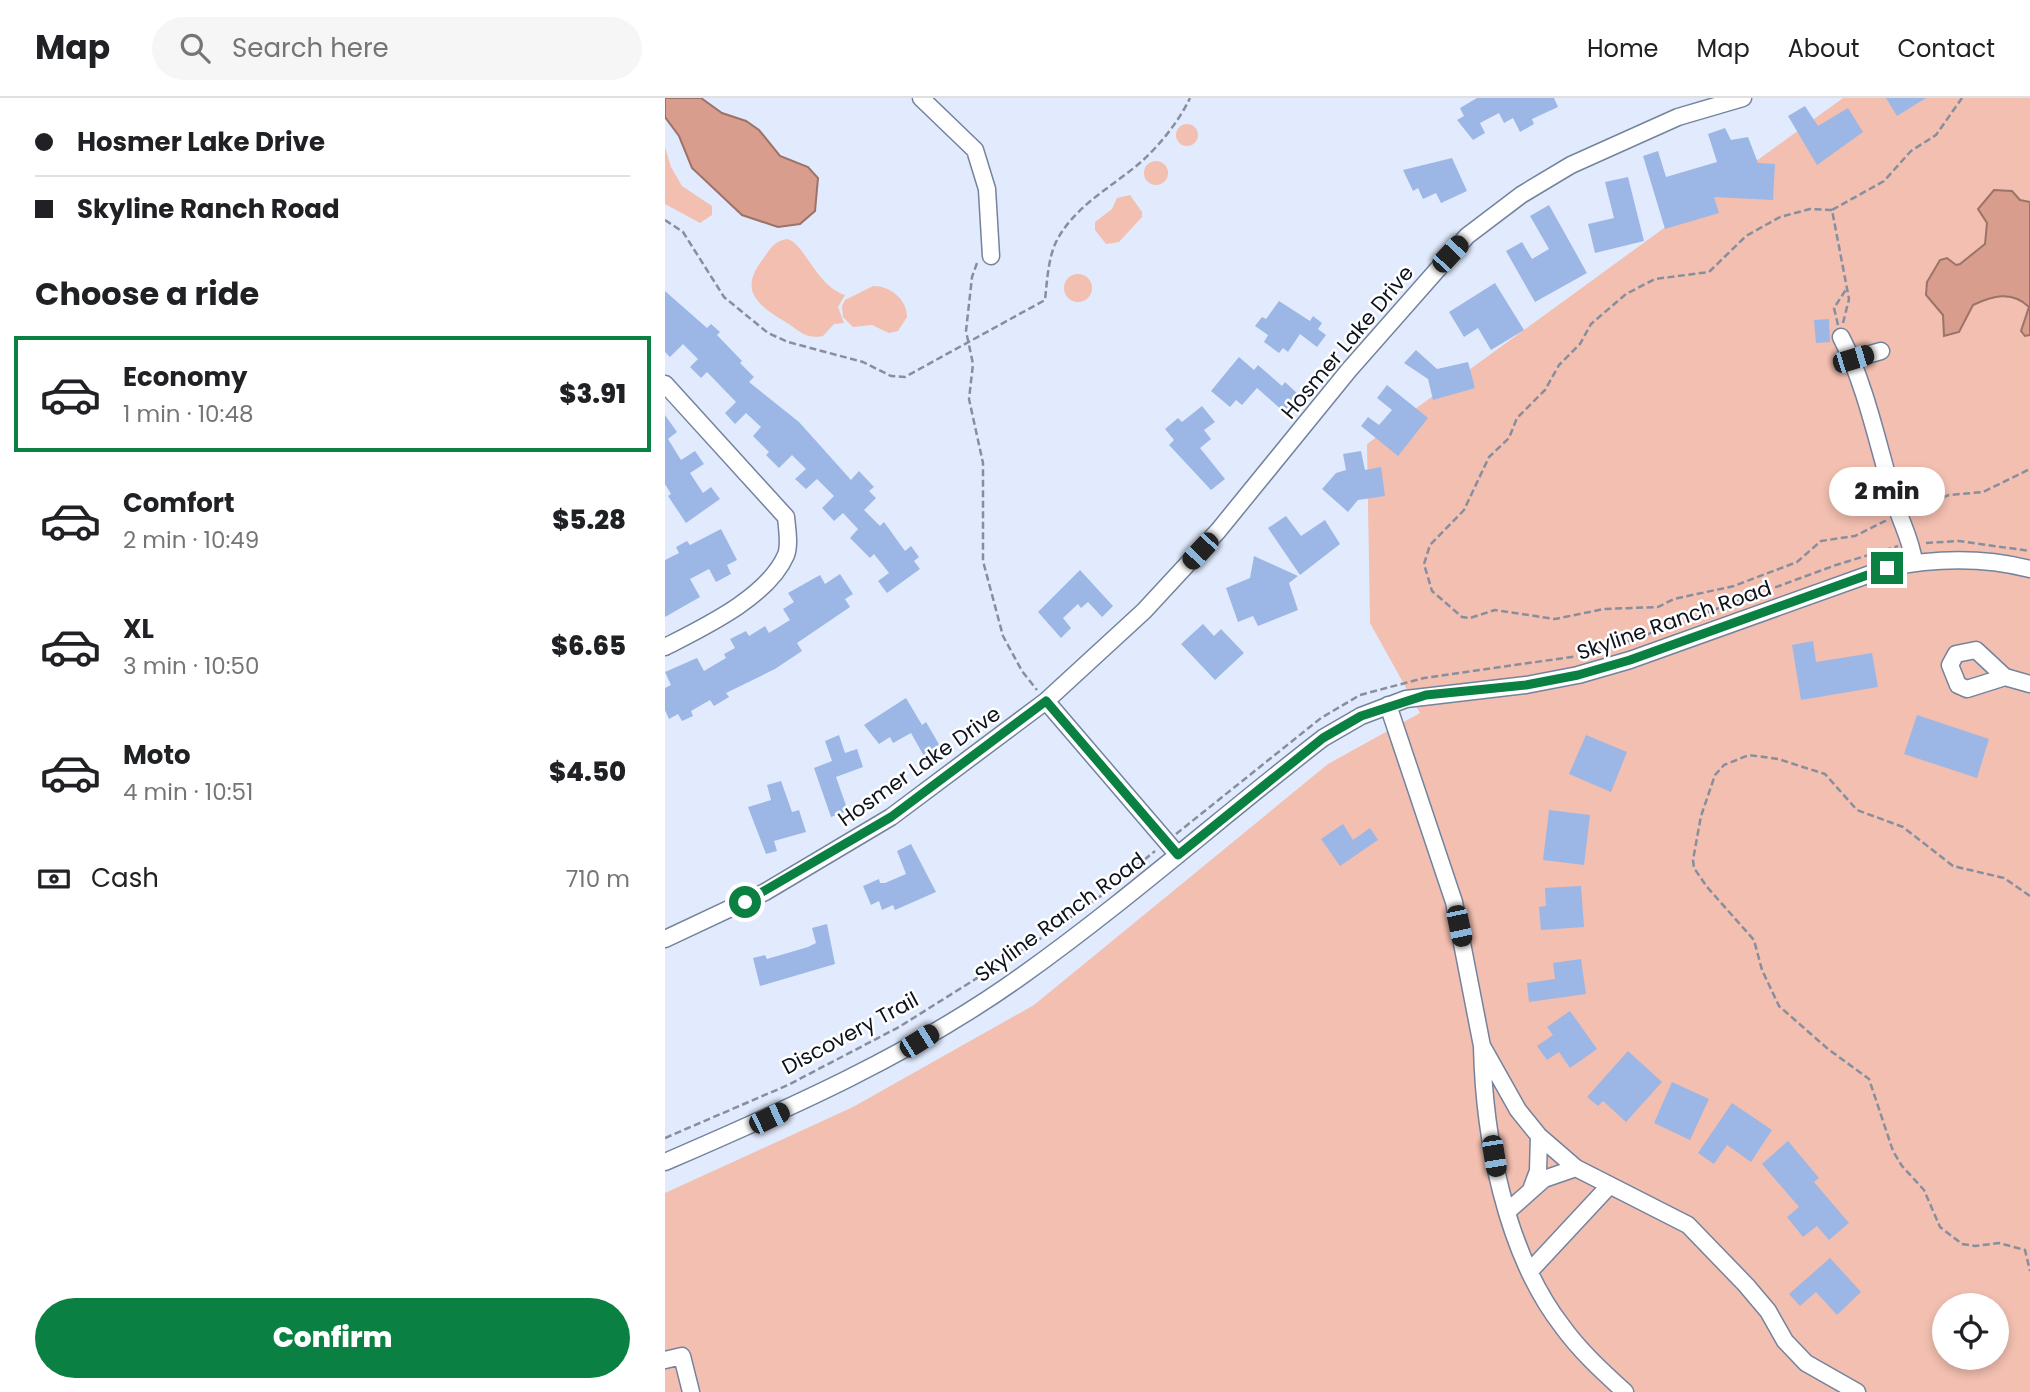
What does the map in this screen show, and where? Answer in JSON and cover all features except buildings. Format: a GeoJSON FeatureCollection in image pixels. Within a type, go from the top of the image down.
{"type":"FeatureCollection","features":[{"type":"Feature","properties":{"kind":"street"},"geometry":{"type":"LineString","coordinates":[[921,98],[975,150],[987,189],[991,256]]}},
{"type":"Feature","properties":{"kind":"street","name":"Hosmer Lake Drive"},"geometry":{"type":"LineString","coordinates":[[665,939],[765,892],[891,817],[1046,701],[1144,611],[1209,541],[1364,352],[1467,236],[1521,195],[1571,165],[1678,117],[1743,98]]}},
{"type":"Feature","properties":{"kind":"street"},"geometry":{"type":"LineString","coordinates":[[1841,337],[1853,359],[1900,514],[1912,544],[1914,562]]}},
{"type":"Feature","properties":{"kind":"street"},"geometry":{"type":"LineString","coordinates":[[1853,359],[1881,351]]}},
{"type":"Feature","properties":{"kind":"street"},"geometry":{"type":"LineString","coordinates":[[665,384],[786,517],[787,553],[769,583],[697,631],[665,647]]}},
{"type":"Feature","properties":{"kind":"street","name":"Skyline Ranch Road"},"geometry":{"type":"LineString","coordinates":[[665,1162],[769,1118],[919,1041],[1021,977],[1323,738],[1361,716],[1388,705],[1426,695],[1526,685],[1578,675],[1630,660],[1864,574],[1914,562],[1976,560],[2030,569]]}},
{"type":"Feature","properties":{"kind":"street"},"geometry":{"type":"LineString","coordinates":[[2005,677],[2030,684]]}},
{"type":"Feature","properties":{"kind":"street"},"geometry":{"type":"LineString","coordinates":[[1046,701],[1178,855]]}},
{"type":"Feature","properties":{"kind":"street"},"geometry":{"type":"LineString","coordinates":[[1388,705],[1454,902],[1482,1046],[1483,1090],[1497,1177],[1530,1271],[1562,1327],[1625,1392]]}},
{"type":"Feature","properties":{"kind":"street"},"geometry":{"type":"LineString","coordinates":[[1482,1046],[1518,1110],[1539,1136],[1576,1168],[1688,1225],[1747,1285],[1768,1311],[1785,1341],[1806,1363],[1857,1392]]}},
{"type":"Feature","properties":{"kind":"street"},"geometry":{"type":"LineString","coordinates":[[1532,1187],[1538,1171],[1539,1136]]}},
{"type":"Feature","properties":{"kind":"street"},"geometry":{"type":"LineString","coordinates":[[1509,1210],[1532,1187],[1553,1174],[1576,1168]]}},
{"type":"Feature","properties":{"kind":"street"},"geometry":{"type":"LineString","coordinates":[[1530,1271],[1610,1185]]}},
{"type":"Feature","properties":{"kind":"street"},"geometry":{"type":"LineString","coordinates":[[665,1360],[683,1356],[691,1392]]}},
{"type":"Feature","properties":{"kind":"path"},"geometry":{"type":"LineString","coordinates":[[665,220],[683,232],[724,297],[768,333],[788,342],[863,362],[891,376],[905,377],[1045,300],[1056,243],[1065,230],[1086,205],[1143,160],[1182,113],[1190,98]]}},
{"type":"Feature","properties":{"kind":"path"},"geometry":{"type":"LineString","coordinates":[[1962,98],[1935,135],[1911,151],[1884,181],[1832,209],[1810,209],[1780,217],[1746,236],[1715,269],[1698,275],[1655,279],[1626,294],[1591,324],[1580,344],[1559,365],[1545,390],[1517,418],[1509,438],[1489,457],[1464,510],[1430,545],[1424,564],[1428,584],[1451,610],[1470,618],[1495,610],[1555,619],[1604,609],[1642,609],[1734,586],[1797,562],[1821,541],[1855,536],[1900,514],[1949,495],[1991,489],[2030,469]]}},
{"type":"Feature","properties":{"kind":"path"},"geometry":{"type":"LineString","coordinates":[[1832,209],[1837,251],[1847,288],[1845,320],[1837,325],[1834,308],[1847,288]]}},
{"type":"Feature","properties":{"kind":"path"},"geometry":{"type":"LineString","coordinates":[[991,256],[978,262],[972,277],[966,331],[974,364],[969,399],[983,463],[983,561],[1003,636],[1022,671],[1046,701]]}},
{"type":"Feature","properties":{"kind":"path"},"geometry":{"type":"LineString","coordinates":[[2030,896],[2004,878],[1953,866],[1903,827],[1857,810],[1825,774],[1778,759],[1749,755],[1724,765],[1715,775],[1701,816],[1693,860],[1693,868],[1707,887],[1754,940],[1762,970],[1779,1006],[1828,1049],[1869,1079],[1893,1150],[1902,1166],[1924,1190],[1940,1227],[1962,1244],[2015,1245],[2025,1250],[2030,1272]]}},
{"type":"Feature","properties":{"kind":"path","name":"Discovery Trail"},"geometry":{"type":"LineString","coordinates":[[665,1138],[832,1063],[899,1027],[1041,939]]}},
{"type":"Feature","properties":{"kind":"shaded area"},"geometry":{"type":"Polygon","coordinates":[[[665,98],[701,98],[722,113],[746,121],[759,130],[780,156],[808,167],[818,178],[815,211],[800,224],[778,227],[742,215],[692,168],[679,136],[665,117],[665,98]]]}},
{"type":"Feature","properties":{"kind":"shaded area"},"geometry":{"type":"Polygon","coordinates":[[[1843,98],[2030,98],[2030,1392],[665,1392],[665,1193],[853,1107],[1034,1005],[1328,764],[1420,713],[1370,623],[1367,444],[1843,98]]]}},
{"type":"Feature","properties":{"kind":"shaded area"},"geometry":{"type":"Polygon","coordinates":[[[1187,124],[1195,127],[1198,135],[1195,143],[1187,146],[1179,143],[1176,135],[1179,127],[1187,124]]]}},
{"type":"Feature","properties":{"kind":"shaded area"},"geometry":{"type":"Polygon","coordinates":[[[665,147],[671,167],[682,186],[712,206],[712,215],[700,223],[665,204],[665,147]]]}},
{"type":"Feature","properties":{"kind":"shaded area"},"geometry":{"type":"Polygon","coordinates":[[[1151,161],[1161,161],[1168,168],[1168,178],[1161,185],[1151,185],[1144,178],[1144,168],[1151,161]]]}},
{"type":"Feature","properties":{"kind":"shaded area"},"geometry":{"type":"Polygon","coordinates":[[[1994,190],[2012,191],[2020,200],[2030,202],[2030,335],[2025,336],[2021,331],[2029,307],[2016,298],[2002,296],[1973,305],[1959,332],[1944,336],[1943,315],[1926,295],[1927,282],[1940,260],[1947,258],[1956,265],[1960,264],[1985,244],[1987,223],[1978,209],[1994,190]]]}},
{"type":"Feature","properties":{"kind":"shaded area"},"geometry":{"type":"Polygon","coordinates":[[[1130,195],[1142,212],[1142,217],[1119,242],[1106,244],[1095,230],[1095,222],[1112,209],[1117,198],[1130,195]]]}},
{"type":"Feature","properties":{"kind":"shaded area"},"geometry":{"type":"Polygon","coordinates":[[[787,239],[799,248],[826,282],[845,295],[838,307],[844,323],[834,324],[823,336],[802,333],[766,308],[754,295],[752,279],[756,270],[773,246],[787,239]]]}},
{"type":"Feature","properties":{"kind":"shaded area"},"geometry":{"type":"Polygon","coordinates":[[[1078,274],[1088,278],[1092,288],[1088,298],[1078,302],[1068,298],[1064,288],[1068,278],[1078,274]]]}},
{"type":"Feature","properties":{"kind":"shaded area"},"geometry":{"type":"Polygon","coordinates":[[[873,286],[885,288],[901,299],[907,317],[898,331],[889,333],[872,325],[853,327],[843,317],[842,306],[845,300],[873,286]]]}},
{"type":"Feature","properties":{"kind":"route"},"geometry":{"type":"LineString","coordinates":[[745,902],[891,817],[1046,701],[1097,757],[1178,855],[1323,738],[1361,716],[1406,699],[1426,695],[1526,685],[1578,675],[1630,660],[1864,574],[1887,568]]}}]}
